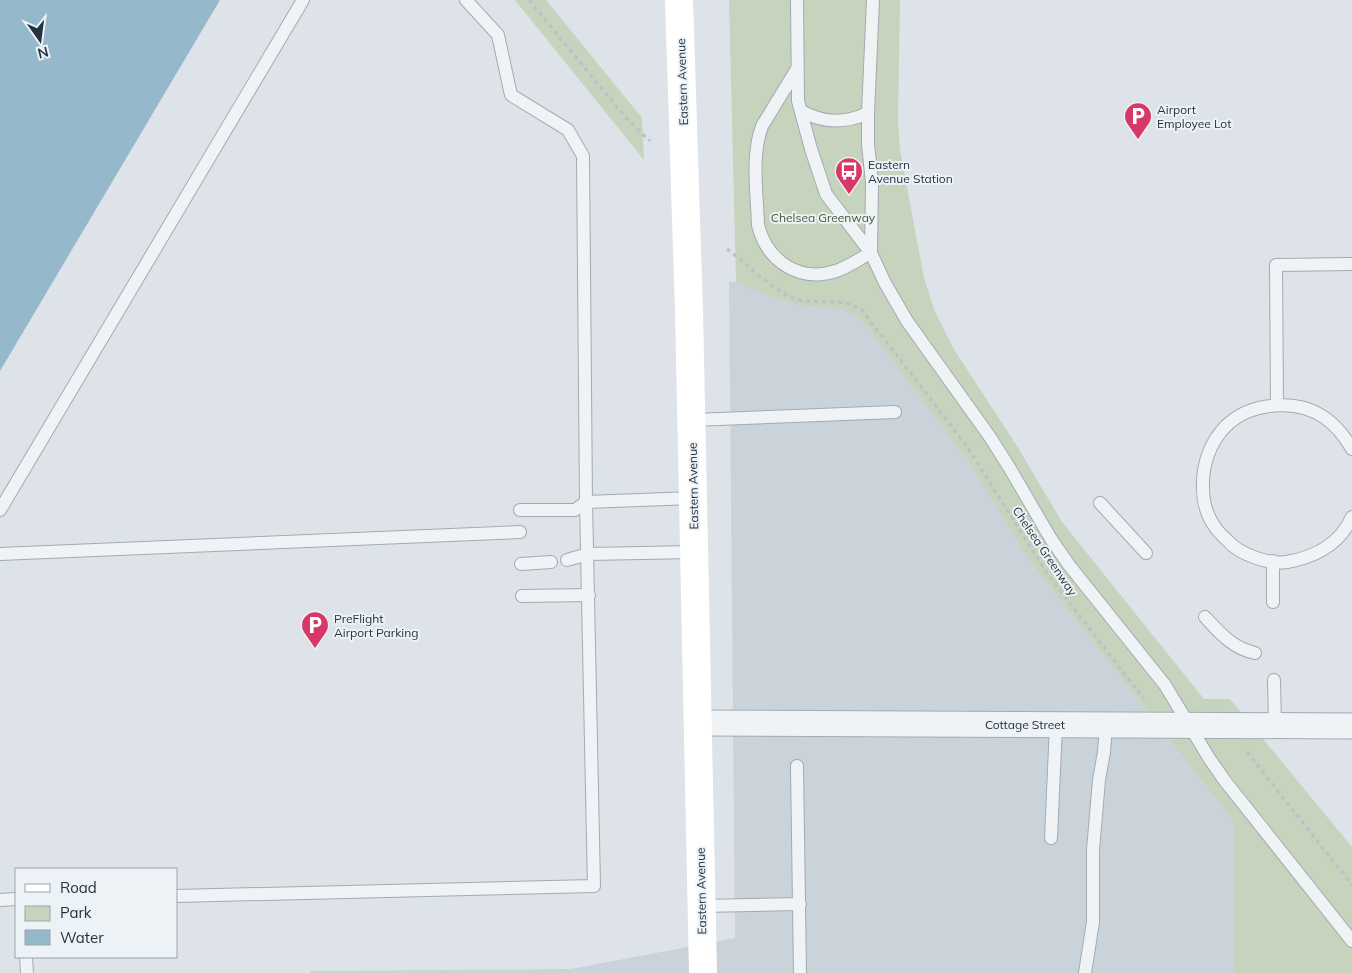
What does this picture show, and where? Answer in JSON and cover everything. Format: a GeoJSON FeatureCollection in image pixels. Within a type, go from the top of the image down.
{"type":"FeatureCollection","features":[{"type":"Feature","properties":{"kind":"main road","name":"Eastern Avenue"},"geometry":{"type":"LineString","coordinates":[[679,0],[692,420],[703,973]]}},
{"type":"Feature","properties":{"kind":"street","name":"Cottage Street"},"geometry":{"type":"LineString","coordinates":[[698,723],[1352,726]]}},
{"type":"Feature","properties":{"kind":"lane"},"geometry":{"type":"LineString","coordinates":[[0,510],[302,0]]}},
{"type":"Feature","properties":{"kind":"lane"},"geometry":{"type":"LineString","coordinates":[[178,896],[594,886],[586,502],[583,156],[568,130],[511,95],[498,35],[466,0]]}},
{"type":"Feature","properties":{"kind":"lane"},"geometry":{"type":"LineString","coordinates":[[797,0],[797,89],[801,111],[826,194],[871,253],[885,283],[907,321],[994,445],[1051,539],[1074,571],[1165,685],[1225,781],[1352,941]]}},
{"type":"Feature","properties":{"kind":"lane"},"geometry":{"type":"LineString","coordinates":[[871,253],[872,183],[868,144],[868,113],[873,0]]}},
{"type":"Feature","properties":{"kind":"lane"},"geometry":{"type":"LineString","coordinates":[[797,69],[758,135],[756,159],[758,225],[760,234],[777,260],[804,274],[837,271],[871,253]]}},
{"type":"Feature","properties":{"kind":"lane"},"geometry":{"type":"LineString","coordinates":[[801,111],[819,119],[841,121],[850,120],[868,113]]}},
{"type":"Feature","properties":{"kind":"lane"},"geometry":{"type":"LineString","coordinates":[[1277,404],[1276,265],[1352,264]]}},
{"type":"Feature","properties":{"kind":"lane"},"geometry":{"type":"LineString","coordinates":[[1352,449],[1343,433],[1324,417],[1302,407],[1277,404],[1250,410],[1227,425],[1210,447],[1202,473],[1203,500],[1214,526],[1232,546],[1256,559],[1284,563],[1311,557],[1332,544],[1348,526],[1352,517]]}},
{"type":"Feature","properties":{"kind":"lane"},"geometry":{"type":"LineString","coordinates":[[692,420],[895,412]]}},
{"type":"Feature","properties":{"kind":"lane"},"geometry":{"type":"LineString","coordinates":[[520,510],[574,510],[586,502],[693,498]]}},
{"type":"Feature","properties":{"kind":"lane"},"geometry":{"type":"LineString","coordinates":[[1100,503],[1146,553]]}},
{"type":"Feature","properties":{"kind":"lane"},"geometry":{"type":"LineString","coordinates":[[0,554],[520,532]]}},
{"type":"Feature","properties":{"kind":"lane"},"geometry":{"type":"LineString","coordinates":[[567,560],[588,554],[694,552]]}},
{"type":"Feature","properties":{"kind":"lane"},"geometry":{"type":"LineString","coordinates":[[1273,561],[1273,602]]}},
{"type":"Feature","properties":{"kind":"lane"},"geometry":{"type":"LineString","coordinates":[[521,564],[551,562]]}},
{"type":"Feature","properties":{"kind":"lane"},"geometry":{"type":"LineString","coordinates":[[522,596],[589,595]]}},
{"type":"Feature","properties":{"kind":"lane"},"geometry":{"type":"LineString","coordinates":[[1205,617],[1230,643],[1244,650],[1255,652]]}},
{"type":"Feature","properties":{"kind":"lane"},"geometry":{"type":"LineString","coordinates":[[1274,680],[1275,726]]}},
{"type":"Feature","properties":{"kind":"lane"},"geometry":{"type":"LineString","coordinates":[[1051,838],[1056,725]]}},
{"type":"Feature","properties":{"kind":"lane"},"geometry":{"type":"LineString","coordinates":[[1085,973],[1093,922],[1093,850],[1106,725]]}},
{"type":"Feature","properties":{"kind":"lane"},"geometry":{"type":"LineString","coordinates":[[797,766],[800,973]]}},
{"type":"Feature","properties":{"kind":"lane"},"geometry":{"type":"LineString","coordinates":[[0,900],[15,900]]}},
{"type":"Feature","properties":{"kind":"lane"},"geometry":{"type":"LineString","coordinates":[[701,906],[800,904]]}},
{"type":"Feature","properties":{"kind":"lane"},"geometry":{"type":"LineString","coordinates":[[26,958],[27,973]]}},
{"type":"Feature","properties":{"kind":"path"},"geometry":{"type":"LineString","coordinates":[[529,0],[625,117],[650,141]]}},
{"type":"Feature","properties":{"kind":"path","name":"Chelsea Greenway"},"geometry":{"type":"LineString","coordinates":[[727,249],[787,296],[800,300],[851,303],[861,309],[966,445],[1046,572],[1150,705]]}},
{"type":"Feature","properties":{"kind":"path"},"geometry":{"type":"LineString","coordinates":[[1242,745],[1352,885]]}},
{"type":"Feature","properties":{"kind":"shaded area"},"geometry":{"type":"Polygon","coordinates":[[[729,282],[736,282],[795,304],[838,307],[847,310],[864,323],[967,460],[1029,560],[1233,821],[1234,973],[310,973],[310,971],[571,969],[735,938],[729,282]]]}},
{"type":"Feature","properties":{"kind":"green space"},"geometry":{"type":"Polygon","coordinates":[[[515,0],[546,0],[642,118],[644,160],[515,0]]]}},
{"type":"Feature","properties":{"kind":"green space","name":"Chelsea Greenway"},"geometry":{"type":"Polygon","coordinates":[[[729,0],[900,0],[898,120],[900,150],[924,278],[935,312],[955,351],[1017,446],[1062,522],[1204,699],[1230,699],[1352,847],[1352,973],[1234,973],[1233,821],[1029,560],[967,460],[864,323],[855,316],[838,308],[795,304],[736,282],[729,0]]]}},
{"type":"Feature","properties":{"kind":"water"},"geometry":{"type":"Polygon","coordinates":[[[0,0],[220,0],[0,371],[0,0]]]}},
{"type":"Feature","properties":{"kind":"place","name":"Airport Employee Lot"},"geometry":{"type":"Point","coordinates":[1138,140]}},
{"type":"Feature","properties":{"kind":"place","name":"Eastern Avenue Station"},"geometry":{"type":"Point","coordinates":[849,195]}},
{"type":"Feature","properties":{"kind":"place","name":"PreFlight Airport Parking"},"geometry":{"type":"Point","coordinates":[315,649]}}]}
